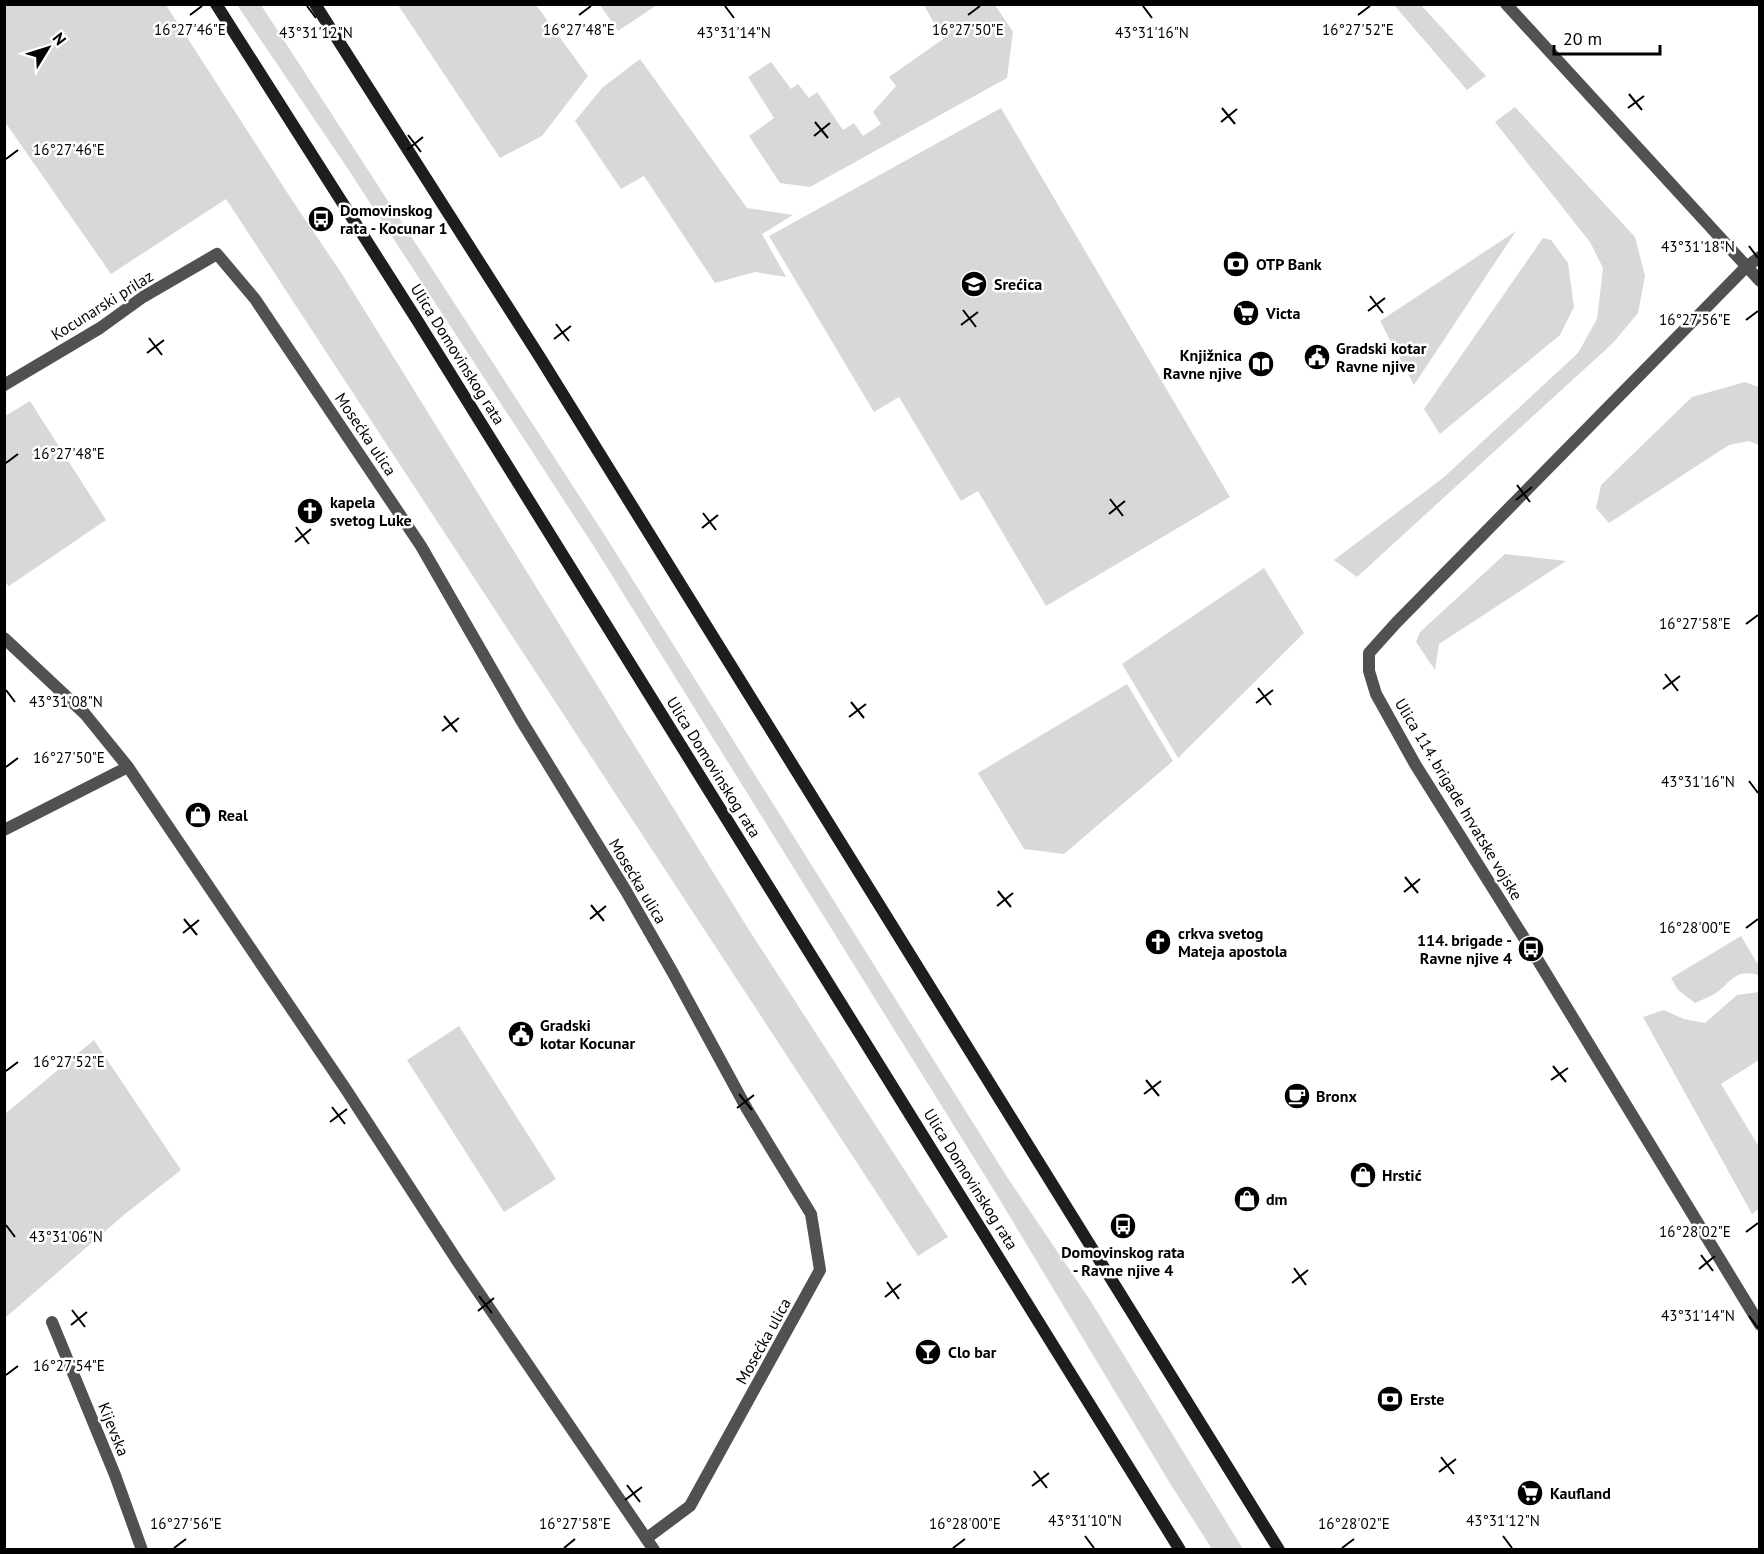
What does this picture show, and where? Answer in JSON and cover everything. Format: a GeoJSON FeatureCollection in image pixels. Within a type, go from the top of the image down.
{"type":"FeatureCollection","features":[{"type":"Feature","properties":{"kind":"main road","name":"Ulica Domovinskog rata"},"geometry":{"type":"LineString","coordinates":[[216,4],[417,320],[1180,1550]]}},
{"type":"Feature","properties":{"kind":"main road"},"geometry":{"type":"LineString","coordinates":[[315,4],[535,350],[1279,1550]]}},
{"type":"Feature","properties":{"kind":"street"},"geometry":{"type":"LineString","coordinates":[[1506,4],[1760,281]]}},
{"type":"Feature","properties":{"kind":"street","name":"Kocunarski prilaz"},"geometry":{"type":"LineString","coordinates":[[4,385],[100,328],[143,297],[217,254]]}},
{"type":"Feature","properties":{"kind":"street","name":"Mosećka ulica"},"geometry":{"type":"LineString","coordinates":[[217,254],[255,299],[421,546],[521,720],[626,891],[747,1109],[811,1214],[820,1270],[690,1506],[646,1538]]}},
{"type":"Feature","properties":{"kind":"street","name":"Ulica 114. brigade hrvatske vojske"},"geometry":{"type":"LineString","coordinates":[[1760,257],[1746,267],[1369,653],[1369,671],[1376,694],[1415,764],[1760,1325]]}},
{"type":"Feature","properties":{"kind":"street"},"geometry":{"type":"LineString","coordinates":[[4,638],[85,714],[128,767],[346,1091],[451,1253],[654,1550]]}},
{"type":"Feature","properties":{"kind":"street"},"geometry":{"type":"LineString","coordinates":[[4,830],[128,767]]}},
{"type":"Feature","properties":{"kind":"street","name":"Kijevska"},"geometry":{"type":"LineString","coordinates":[[52,1322],[107,1454],[142,1550]]}},
{"type":"Feature","properties":{"kind":"shaded area"},"geometry":{"type":"Polygon","coordinates":[[[5,4],[166,5],[342,274],[749,930],[948,1237],[918,1256],[226,199],[111,274],[5,122],[5,4]]]}},
{"type":"Feature","properties":{"kind":"shaded area"},"geometry":{"type":"Polygon","coordinates":[[[237,5],[261,5],[604,534],[1007,1177],[1090,1300],[1243,1549],[1212,1549],[992,1187],[593,545],[344,163],[237,5]]]}},
{"type":"Feature","properties":{"kind":"shaded area"},"geometry":{"type":"Polygon","coordinates":[[[398,5],[536,5],[588,76],[542,136],[500,158],[398,5]]]}},
{"type":"Feature","properties":{"kind":"shaded area"},"geometry":{"type":"Polygon","coordinates":[[[600,5],[657,5],[618,31],[600,5]]]}},
{"type":"Feature","properties":{"kind":"shaded area"},"geometry":{"type":"Polygon","coordinates":[[[924,5],[995,5],[1013,32],[1007,78],[810,187],[780,183],[749,136],[774,118],[748,77],[771,62],[791,89],[798,84],[809,98],[817,92],[843,130],[854,123],[863,136],[881,124],[873,112],[896,86],[889,77],[943,39],[924,5]]]}},
{"type":"Feature","properties":{"kind":"shaded area"},"geometry":{"type":"Polygon","coordinates":[[[1394,5],[1421,5],[1486,76],[1467,90],[1394,5]]]}},
{"type":"Feature","properties":{"kind":"shaded area"},"geometry":{"type":"Polygon","coordinates":[[[640,59],[747,208],[793,215],[762,234],[786,277],[755,272],[715,283],[644,176],[621,189],[575,121],[602,88],[640,59]]]}},
{"type":"Feature","properties":{"kind":"shaded area"},"geometry":{"type":"Polygon","coordinates":[[[1515,107],[1635,237],[1645,276],[1638,313],[1613,343],[1357,577],[1334,560],[1443,478],[1578,353],[1597,319],[1603,268],[1590,242],[1495,122],[1515,107]]]}},
{"type":"Feature","properties":{"kind":"shaded area"},"geometry":{"type":"Polygon","coordinates":[[[1001,108],[1230,497],[1046,606],[978,491],[961,501],[899,397],[874,412],[769,236],[1001,108]]]}},
{"type":"Feature","properties":{"kind":"shaded area"},"geometry":{"type":"Polygon","coordinates":[[[1516,231],[1414,385],[1380,321],[1516,231]]]}},
{"type":"Feature","properties":{"kind":"shaded area"},"geometry":{"type":"Polygon","coordinates":[[[1543,238],[1551,240],[1568,263],[1574,307],[1560,335],[1440,434],[1424,409],[1543,238]]]}},
{"type":"Feature","properties":{"kind":"shaded area"},"geometry":{"type":"Polygon","coordinates":[[[1745,382],[1759,387],[1759,445],[1749,441],[1729,445],[1609,523],[1596,508],[1601,485],[1692,397],[1745,382]]]}},
{"type":"Feature","properties":{"kind":"shaded area"},"geometry":{"type":"Polygon","coordinates":[[[30,401],[106,520],[9,586],[4,582],[5,416],[30,401]]]}},
{"type":"Feature","properties":{"kind":"shaded area"},"geometry":{"type":"Polygon","coordinates":[[[1505,554],[1566,561],[1439,644],[1435,670],[1416,642],[1420,632],[1505,554]]]}},
{"type":"Feature","properties":{"kind":"shaded area"},"geometry":{"type":"Polygon","coordinates":[[[1264,568],[1304,633],[1178,758],[1122,664],[1264,568]]]}},
{"type":"Feature","properties":{"kind":"shaded area"},"geometry":{"type":"Polygon","coordinates":[[[1127,684],[1173,761],[1064,854],[1024,849],[978,773],[1127,684]]]}},
{"type":"Feature","properties":{"kind":"shaded area"},"geometry":{"type":"Polygon","coordinates":[[[1741,936],[1759,966],[1759,975],[1750,973],[1738,975],[1713,995],[1695,1003],[1678,990],[1671,978],[1741,936]]]}},
{"type":"Feature","properties":{"kind":"shaded area"},"geometry":{"type":"Polygon","coordinates":[[[1759,992],[1759,1060],[1721,1084],[1759,1147],[1759,1209],[1752,1214],[1643,1017],[1664,1010],[1684,1019],[1705,1023],[1737,995],[1759,992]]]}},
{"type":"Feature","properties":{"kind":"shaded area"},"geometry":{"type":"Polygon","coordinates":[[[459,1026],[556,1179],[504,1212],[407,1060],[459,1026]]]}},
{"type":"Feature","properties":{"kind":"shaded area"},"geometry":{"type":"Polygon","coordinates":[[[94,1040],[181,1170],[125,1214],[5,1318],[5,1114],[94,1040]]]}},
{"type":"Feature","properties":{"kind":"place","name":"Domovinskog rata - Kocunar 1"},"geometry":{"type":"Point","coordinates":[321,219]}},
{"type":"Feature","properties":{"kind":"place","name":"OTP Bank"},"geometry":{"type":"Point","coordinates":[1236,264]}},
{"type":"Feature","properties":{"kind":"place","name":"Srećica"},"geometry":{"type":"Point","coordinates":[974,284]}},
{"type":"Feature","properties":{"kind":"place","name":"Victa"},"geometry":{"type":"Point","coordinates":[1246,313]}},
{"type":"Feature","properties":{"kind":"place","name":"Gradski kotar Ravne njive"},"geometry":{"type":"Point","coordinates":[1317,357]}},
{"type":"Feature","properties":{"kind":"place","name":"Knjižnica Ravne njive"},"geometry":{"type":"Point","coordinates":[1261,364]}},
{"type":"Feature","properties":{"kind":"place","name":"kapela svetog Luke"},"geometry":{"type":"Point","coordinates":[310,511]}},
{"type":"Feature","properties":{"kind":"place","name":"Real"},"geometry":{"type":"Point","coordinates":[198,815]}},
{"type":"Feature","properties":{"kind":"place","name":"crkva svetog Mateja apostola"},"geometry":{"type":"Point","coordinates":[1158,942]}},
{"type":"Feature","properties":{"kind":"place","name":"114. brigade - Ravne njive 4"},"geometry":{"type":"Point","coordinates":[1531,949]}},
{"type":"Feature","properties":{"kind":"place","name":"Gradski kotar Kocunar"},"geometry":{"type":"Point","coordinates":[521,1034]}},
{"type":"Feature","properties":{"kind":"place","name":"Bronx"},"geometry":{"type":"Point","coordinates":[1297,1096]}},
{"type":"Feature","properties":{"kind":"place","name":"Hrstić"},"geometry":{"type":"Point","coordinates":[1363,1175]}},
{"type":"Feature","properties":{"kind":"place","name":"dm"},"geometry":{"type":"Point","coordinates":[1247,1199]}},
{"type":"Feature","properties":{"kind":"place","name":"Domovinskog rata - Ravne njive 4"},"geometry":{"type":"Point","coordinates":[1123,1226]}},
{"type":"Feature","properties":{"kind":"place","name":"Clo bar"},"geometry":{"type":"Point","coordinates":[928,1352]}},
{"type":"Feature","properties":{"kind":"place","name":"Erste"},"geometry":{"type":"Point","coordinates":[1390,1399]}},
{"type":"Feature","properties":{"kind":"place","name":"Kaufland"},"geometry":{"type":"Point","coordinates":[1530,1493]}}]}
